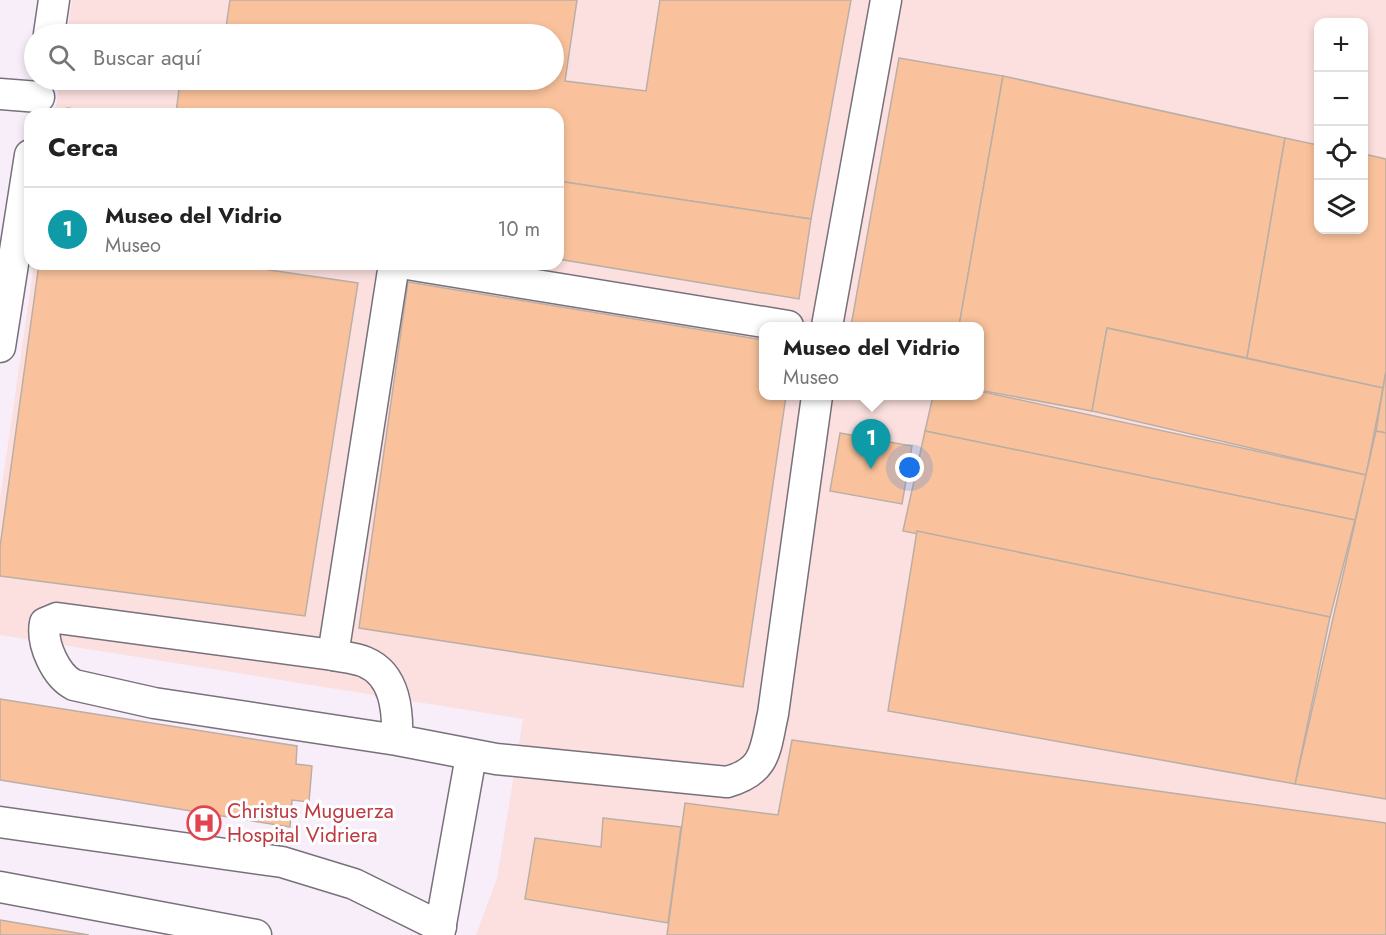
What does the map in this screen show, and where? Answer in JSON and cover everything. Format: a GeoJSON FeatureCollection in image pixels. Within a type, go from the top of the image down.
{"type":"FeatureCollection","features":[{"type":"Feature","properties":{"kind":"street"},"geometry":{"type":"LineString","coordinates":[[50,24],[54,0]]}},
{"type":"Feature","properties":{"kind":"street"},"geometry":{"type":"LineString","coordinates":[[828,322],[886,0]]}},
{"type":"Feature","properties":{"kind":"street"},"geometry":{"type":"LineString","coordinates":[[0,94],[39,97]]}},
{"type":"Feature","properties":{"kind":"street"},"geometry":{"type":"LineString","coordinates":[[0,347],[5,285],[24,186]]}},
{"type":"Feature","properties":{"kind":"street"},"geometry":{"type":"LineString","coordinates":[[333,655],[393,270]]}},
{"type":"Feature","properties":{"kind":"street"},"geometry":{"type":"LineString","coordinates":[[443,270],[759,322]]}},
{"type":"Feature","properties":{"kind":"street"},"geometry":{"type":"LineString","coordinates":[[397,740],[398,713],[388,682],[366,662],[333,655],[57,618],[47,621],[44,628],[56,667],[66,680],[74,685],[154,703],[397,740],[471,756],[727,782],[743,778],[755,770],[765,750],[773,714],[817,400]]}},
{"type":"Feature","properties":{"kind":"street"},"geometry":{"type":"LineString","coordinates":[[0,822],[282,862],[354,884],[440,931],[471,756]]}},
{"type":"Feature","properties":{"kind":"street"},"geometry":{"type":"LineString","coordinates":[[0,887],[256,935]]}},
{"type":"Feature","properties":{"kind":"shaded area"},"geometry":{"type":"Polygon","coordinates":[[[72,0],[1386,0],[1386,935],[476,935],[497,878],[523,719],[0,635],[0,499],[33,270],[564,270],[564,108],[56,108],[59,90],[564,90],[564,24],[68,24],[72,0]]]}},
{"type":"Feature","properties":{"kind":"building"},"geometry":{"type":"Polygon","coordinates":[[[230,0],[577,0],[565,81],[646,91],[660,0],[851,0],[811,219],[564,182],[564,108],[177,108],[179,90],[564,90],[564,24],[226,24],[230,0]]]}},
{"type":"Feature","properties":{"kind":"building"},"geometry":{"type":"Polygon","coordinates":[[[899,58],[1003,76],[960,322],[852,322],[899,58]]]}},
{"type":"Feature","properties":{"kind":"building"},"geometry":{"type":"Polygon","coordinates":[[[1003,76],[1285,138],[1247,358],[1107,328],[1092,411],[984,391],[984,322],[960,322],[1003,76]]]}},
{"type":"Feature","properties":{"kind":"building"},"geometry":{"type":"Polygon","coordinates":[[[1285,138],[1314,144],[1314,234],[1368,234],[1368,155],[1386,159],[1386,371],[1383,388],[1247,358],[1285,138]]]}},
{"type":"Feature","properties":{"kind":"building"},"geometry":{"type":"Polygon","coordinates":[[[564,182],[811,219],[799,299],[564,260],[564,182]]]}},
{"type":"Feature","properties":{"kind":"building"},"geometry":{"type":"Polygon","coordinates":[[[38,270],[269,270],[358,283],[305,616],[0,576],[0,547],[38,270]]]}},
{"type":"Feature","properties":{"kind":"building"},"geometry":{"type":"Polygon","coordinates":[[[408,282],[759,339],[759,400],[785,400],[743,687],[359,628],[408,282]]]}},
{"type":"Feature","properties":{"kind":"building"},"geometry":{"type":"Polygon","coordinates":[[[1107,328],[1383,388],[1366,475],[1092,411],[1107,328]]]}},
{"type":"Feature","properties":{"kind":"building"},"geometry":{"type":"Polygon","coordinates":[[[1386,371],[1386,433],[1376,431],[1386,371]]]}},
{"type":"Feature","properties":{"kind":"building"},"geometry":{"type":"Polygon","coordinates":[[[984,392],[1366,475],[1355,520],[925,431],[932,400],[984,400],[984,392]]]}},
{"type":"Feature","properties":{"kind":"building"},"geometry":{"type":"Polygon","coordinates":[[[925,431],[1355,520],[1330,617],[903,531],[925,431]]]}},
{"type":"Feature","properties":{"kind":"building"},"geometry":{"type":"Polygon","coordinates":[[[1376,431],[1386,433],[1386,799],[1295,784],[1376,431]]]}},
{"type":"Feature","properties":{"kind":"building"},"geometry":{"type":"Polygon","coordinates":[[[840,433],[912,446],[902,504],[830,491],[840,433]]]}},
{"type":"Feature","properties":{"kind":"building"},"geometry":{"type":"Polygon","coordinates":[[[917,531],[1330,617],[1295,784],[888,711],[917,531]]]}},
{"type":"Feature","properties":{"kind":"building"},"geometry":{"type":"Polygon","coordinates":[[[0,699],[297,746],[296,764],[312,766],[309,802],[292,800],[290,827],[0,780],[0,699]]]}},
{"type":"Feature","properties":{"kind":"building"},"geometry":{"type":"Polygon","coordinates":[[[792,740],[1386,823],[1386,935],[667,935],[685,803],[778,815],[792,740]]]}},
{"type":"Feature","properties":{"kind":"building"},"geometry":{"type":"Polygon","coordinates":[[[603,818],[681,827],[668,923],[525,899],[535,838],[601,847],[603,818]]]}},
{"type":"Feature","properties":{"kind":"building"},"geometry":{"type":"Polygon","coordinates":[[[0,920],[89,935],[0,935],[0,920]]]}},
{"type":"Feature","properties":{"kind":"place","name":"Museo del Vidrio"},"geometry":{"type":"Point","coordinates":[871,469]}},
{"type":"Feature","properties":{"kind":"place","name":"Christus Muguerza Hospital Vidriera"},"geometry":{"type":"Point","coordinates":[204,823]}}]}
